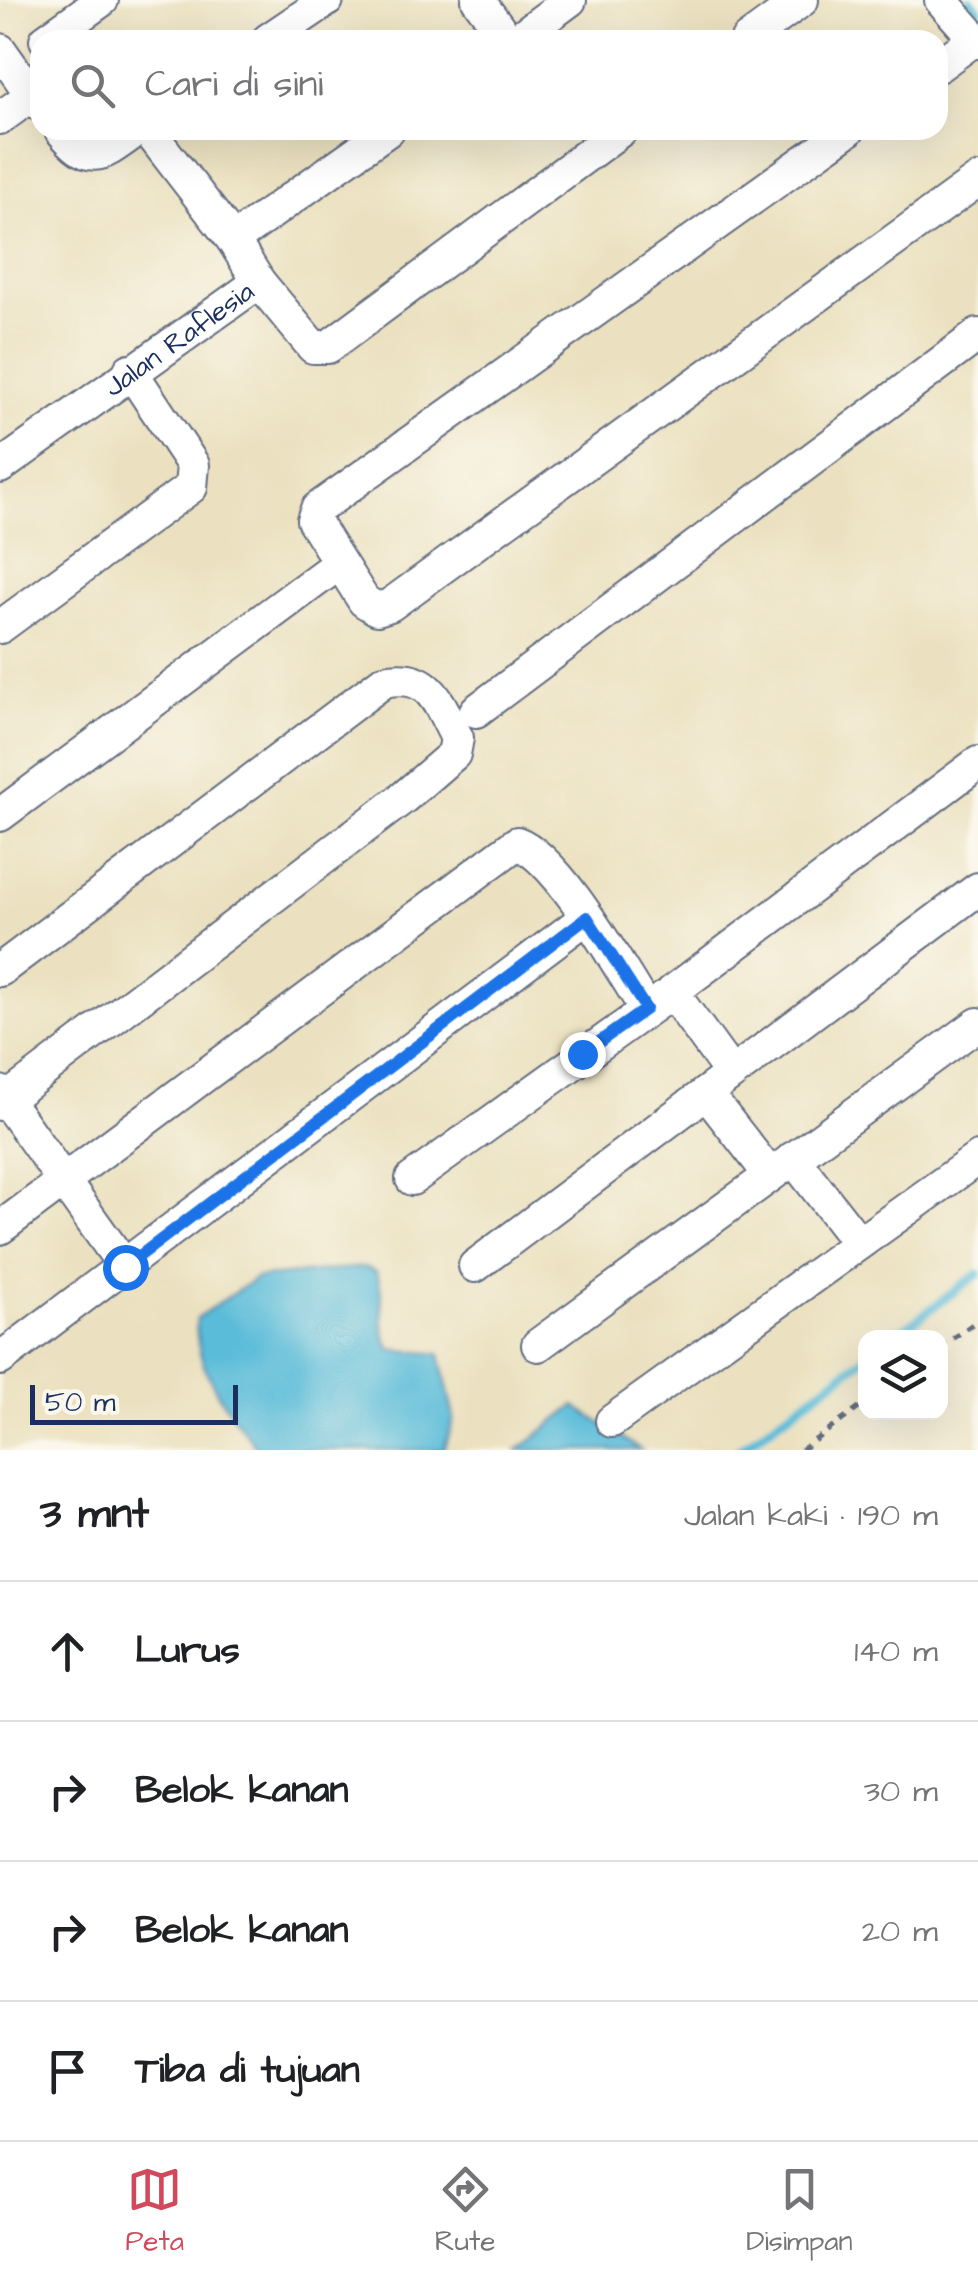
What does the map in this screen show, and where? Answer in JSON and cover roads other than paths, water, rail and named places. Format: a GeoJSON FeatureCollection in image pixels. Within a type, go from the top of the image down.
{"type":"FeatureCollection","features":[{"type":"Feature","properties":{"kind":"street"},"geometry":{"type":"LineString","coordinates":[[60,30],[102,0]]}},
{"type":"Feature","properties":{"kind":"street"},"geometry":{"type":"LineString","coordinates":[[283,30],[327,0]]}},
{"type":"Feature","properties":{"kind":"street"},"geometry":{"type":"LineString","coordinates":[[478,0],[504,30]]}},
{"type":"Feature","properties":{"kind":"street"},"geometry":{"type":"LineString","coordinates":[[526,30],[570,0]]}},
{"type":"Feature","properties":{"kind":"street"},"geometry":{"type":"LineString","coordinates":[[761,30],[802,0]]}},
{"type":"Feature","properties":{"kind":"street"},"geometry":{"type":"LineString","coordinates":[[940,0],[977,41],[948,60]]}},
{"type":"Feature","properties":{"kind":"street"},"geometry":{"type":"LineString","coordinates":[[30,48],[6,58],[30,91]]}},
{"type":"Feature","properties":{"kind":"street"},"geometry":{"type":"LineString","coordinates":[[0,118],[30,102]]}},
{"type":"Feature","properties":{"kind":"street"},"geometry":{"type":"LineString","coordinates":[[70,140],[79,151],[92,156],[106,153],[124,140]]}},
{"type":"Feature","properties":{"kind":"street"},"geometry":{"type":"LineString","coordinates":[[156,140],[233,240]]}},
{"type":"Feature","properties":{"kind":"street","name":"Jalan Raflesia"},"geometry":{"type":"LineString","coordinates":[[0,467],[130,370],[258,282],[233,240],[374,140]]}},
{"type":"Feature","properties":{"kind":"street"},"geometry":{"type":"LineString","coordinates":[[258,282],[313,347],[328,347],[593,140]]}},
{"type":"Feature","properties":{"kind":"street"},"geometry":{"type":"LineString","coordinates":[[834,140],[317,510],[313,520],[364,601],[376,609],[390,604],[978,180]]}},
{"type":"Feature","properties":{"kind":"street"},"geometry":{"type":"LineString","coordinates":[[476,711],[978,336]]}},
{"type":"Feature","properties":{"kind":"street"},"geometry":{"type":"LineString","coordinates":[[0,626],[191,487],[193,465],[130,370]]}},
{"type":"Feature","properties":{"kind":"street"},"geometry":{"type":"LineString","coordinates":[[0,815],[338,564]]}},
{"type":"Feature","properties":{"kind":"street"},"geometry":{"type":"LineString","coordinates":[[0,970],[384,681],[407,676],[424,684],[458,738],[454,754],[404,798],[2,1099],[125,1267]]}},
{"type":"Feature","properties":{"kind":"street"},"geometry":{"type":"LineString","coordinates":[[412,1179],[978,763]]}},
{"type":"Feature","properties":{"kind":"street"},"geometry":{"type":"LineString","coordinates":[[0,1228],[518,844],[532,848],[659,1001],[782,1167],[859,1242]]}},
{"type":"Feature","properties":{"kind":"street"},"geometry":{"type":"LineString","coordinates":[[475,1266],[978,890]]}},
{"type":"Feature","properties":{"kind":"street"},"geometry":{"type":"LineString","coordinates":[[0,1359],[587,917]]}},
{"type":"Feature","properties":{"kind":"street"},"geometry":{"type":"LineString","coordinates":[[538,1345],[978,1024]]}},
{"type":"Feature","properties":{"kind":"street"},"geometry":{"type":"LineString","coordinates":[[612,1421],[978,1158]]}},
{"type":"Feature","properties":{"kind":"water"},"geometry":{"type":"Polygon","coordinates":[[[364,1267],[376,1272],[384,1331],[391,1349],[440,1354],[454,1418],[444,1450],[259,1450],[225,1405],[207,1372],[200,1354],[197,1318],[256,1278],[364,1267]]]}},
{"type":"Feature","properties":{"kind":"water"},"geometry":{"type":"Polygon","coordinates":[[[575,1406],[641,1450],[518,1450],[575,1406]]]}},
{"type":"Feature","properties":{"kind":"waterway"},"geometry":{"type":"LineString","coordinates":[[970,0],[978,9]]}},
{"type":"Feature","properties":{"kind":"waterway"},"geometry":{"type":"LineString","coordinates":[[903,1330],[978,1274]]}},
{"type":"Feature","properties":{"kind":"waterway"},"geometry":{"type":"LineString","coordinates":[[739,1450],[858,1363]]}}]}
